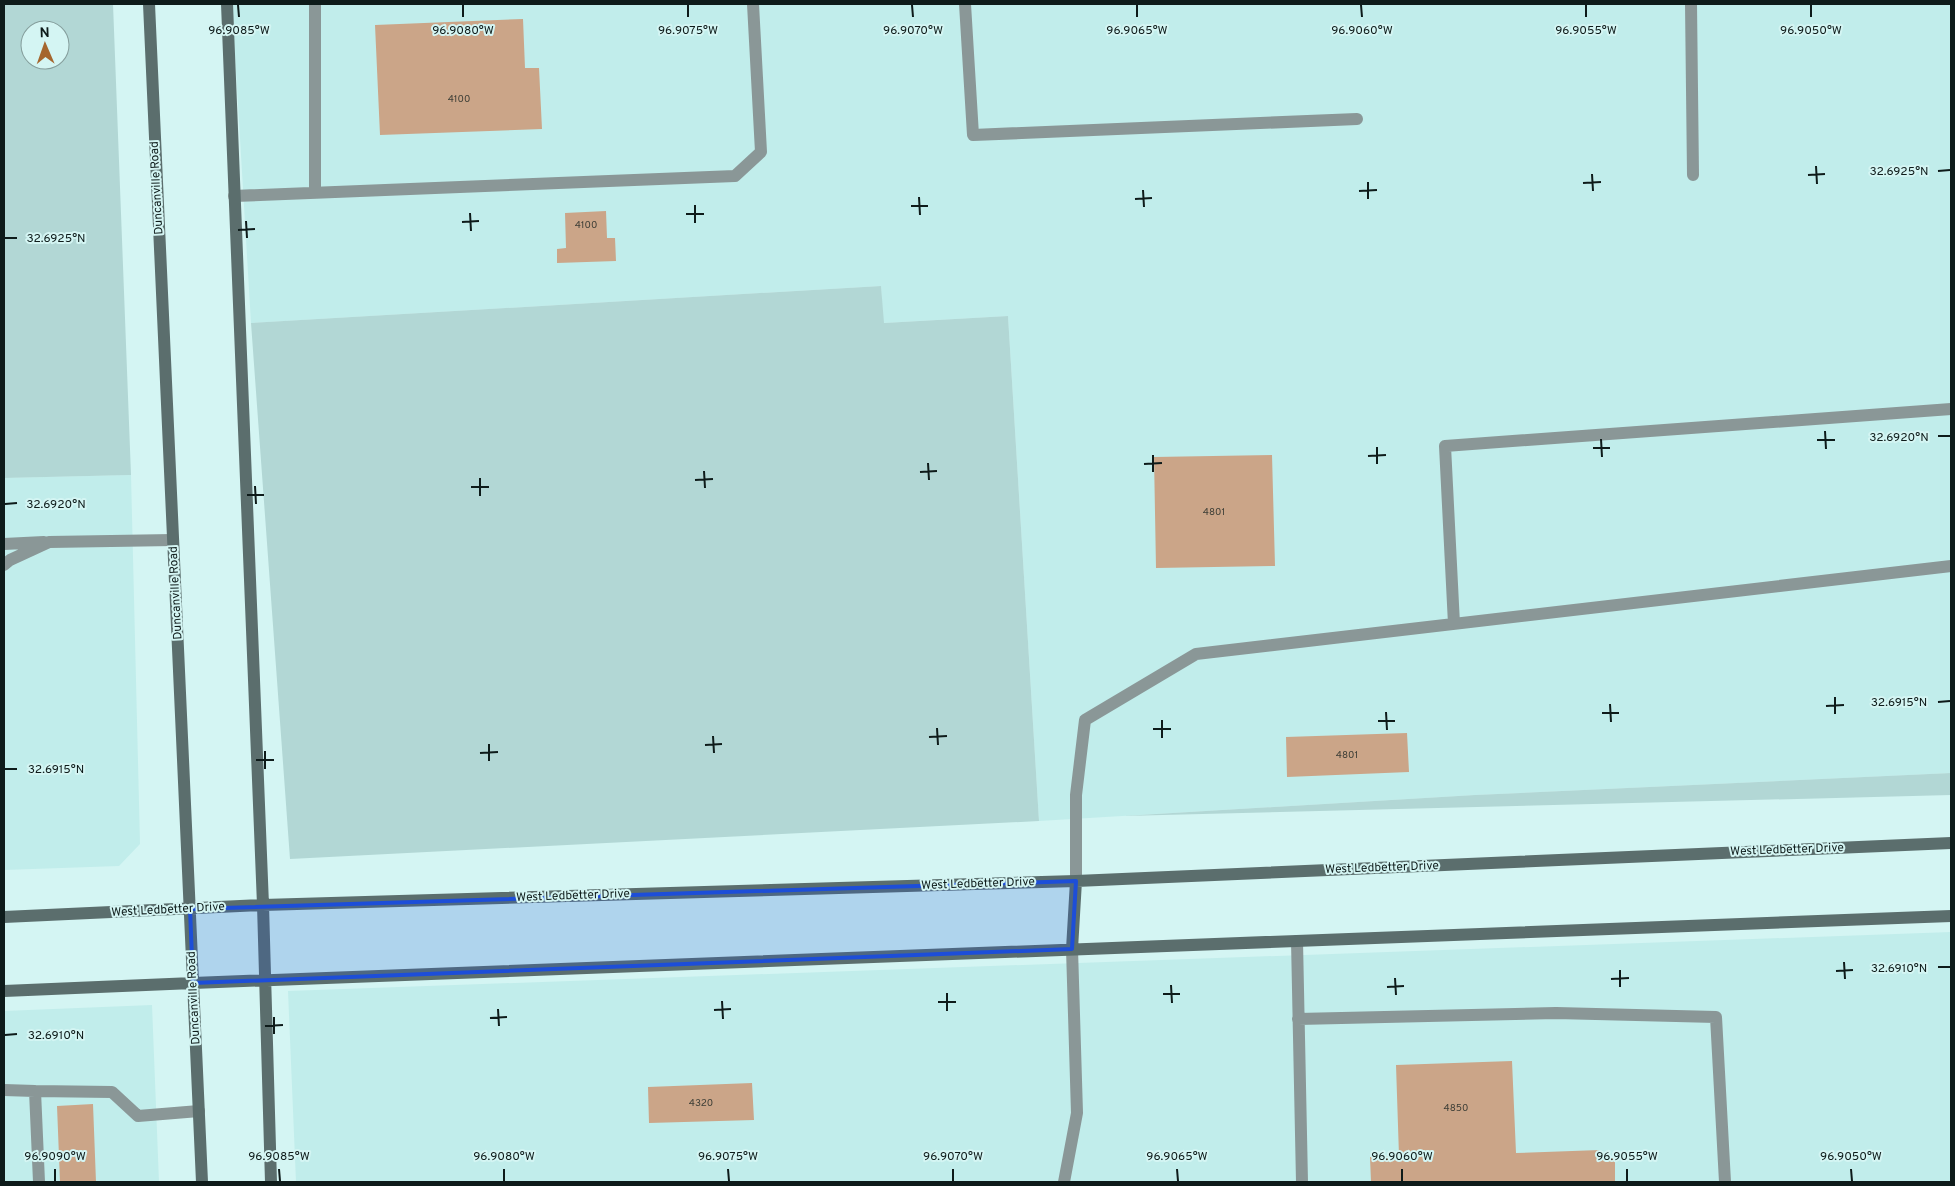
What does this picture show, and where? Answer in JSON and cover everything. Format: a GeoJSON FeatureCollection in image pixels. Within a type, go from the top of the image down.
{"type":"FeatureCollection","features":[{"type":"Feature","properties":{"kind":"main road","name":"Duncanville Road"},"geometry":{"type":"LineString","coordinates":[[149,4],[202,1182]]}},
{"type":"Feature","properties":{"kind":"main road"},"geometry":{"type":"LineString","coordinates":[[227,4],[263,905],[271,1182]]}},
{"type":"Feature","properties":{"kind":"main road","name":"West Ledbetter Drive"},"geometry":{"type":"LineString","coordinates":[[4,917],[263,905],[1076,881],[1951,843]]}},
{"type":"Feature","properties":{"kind":"main road"},"geometry":{"type":"LineString","coordinates":[[1072,949],[1076,881]]}},
{"type":"Feature","properties":{"kind":"main road"},"geometry":{"type":"LineString","coordinates":[[4,991],[1951,916]]}},
{"type":"Feature","properties":{"kind":"lane"},"geometry":{"type":"LineString","coordinates":[[315,4],[315,193]]}},
{"type":"Feature","properties":{"kind":"lane"},"geometry":{"type":"LineString","coordinates":[[234,196],[735,176],[761,152],[753,4]]}},
{"type":"Feature","properties":{"kind":"lane"},"geometry":{"type":"LineString","coordinates":[[965,4],[973,135],[1357,119]]}},
{"type":"Feature","properties":{"kind":"lane"},"geometry":{"type":"LineString","coordinates":[[1691,4],[1694,175]]}},
{"type":"Feature","properties":{"kind":"lane"},"geometry":{"type":"LineString","coordinates":[[1454,624],[1445,446],[1951,410]]}},
{"type":"Feature","properties":{"kind":"lane"},"geometry":{"type":"LineString","coordinates":[[4,544],[173,540]]}},
{"type":"Feature","properties":{"kind":"lane"},"geometry":{"type":"LineString","coordinates":[[4,566],[10,560],[49,542]]}},
{"type":"Feature","properties":{"kind":"lane"},"geometry":{"type":"LineString","coordinates":[[1076,881],[1076,795],[1086,720],[1196,654],[1951,566]]}},
{"type":"Feature","properties":{"kind":"lane"},"geometry":{"type":"LineString","coordinates":[[1297,941],[1302,1182]]}},
{"type":"Feature","properties":{"kind":"lane"},"geometry":{"type":"LineString","coordinates":[[1064,1182],[1077,1113],[1072,949]]}},
{"type":"Feature","properties":{"kind":"lane"},"geometry":{"type":"LineString","coordinates":[[1298,1019],[1556,1013],[1716,1016],[1725,1182]]}},
{"type":"Feature","properties":{"kind":"lane"},"geometry":{"type":"LineString","coordinates":[[4,1090],[112,1092],[138,1116],[199,1111]]}},
{"type":"Feature","properties":{"kind":"lane"},"geometry":{"type":"LineString","coordinates":[[35,1091],[39,1182]]}},
{"type":"Feature","properties":{"kind":"highlighted area"},"geometry":{"type":"Polygon","coordinates":[[[1076,881],[1072,949],[193,983],[190,909],[1076,881]]]}},
{"type":"Feature","properties":{"kind":"shaded area"},"geometry":{"type":"Polygon","coordinates":[[[4,4],[113,4],[131,475],[4,478],[4,4]]]}},
{"type":"Feature","properties":{"kind":"shaded area"},"geometry":{"type":"Polygon","coordinates":[[[232,4],[1951,4],[1951,773],[1475,795],[1039,821],[1008,316],[883,323],[881,286],[251,323],[232,4]]]}},
{"type":"Feature","properties":{"kind":"shaded area"},"geometry":{"type":"Polygon","coordinates":[[[881,286],[884,323],[1008,316],[1039,821],[290,859],[251,323],[881,286]]]}},
{"type":"Feature","properties":{"kind":"shaded area"},"geometry":{"type":"Polygon","coordinates":[[[131,475],[140,844],[119,866],[4,870],[4,478],[131,475]]]}},
{"type":"Feature","properties":{"kind":"shaded area"},"geometry":{"type":"Polygon","coordinates":[[[1951,773],[1951,795],[1123,816],[1475,795],[1951,773]]]}},
{"type":"Feature","properties":{"kind":"shaded area"},"geometry":{"type":"Polygon","coordinates":[[[1951,932],[1951,1182],[296,1182],[288,991],[1951,932]]]}},
{"type":"Feature","properties":{"kind":"shaded area"},"geometry":{"type":"Polygon","coordinates":[[[152,1005],[159,1182],[4,1182],[4,1011],[152,1005]]]}},
{"type":"Feature","properties":{"kind":"building"},"geometry":{"type":"Polygon","coordinates":[[[523,19],[525,68],[539,68],[542,129],[380,135],[375,25],[523,19]]]}},
{"type":"Feature","properties":{"kind":"building"},"geometry":{"type":"Polygon","coordinates":[[[606,211],[607,238],[615,238],[616,261],[557,263],[557,249],[566,248],[565,213],[606,211]]]}},
{"type":"Feature","properties":{"kind":"building"},"geometry":{"type":"Polygon","coordinates":[[[1272,455],[1275,566],[1156,568],[1154,457],[1272,455]]]}},
{"type":"Feature","properties":{"kind":"building"},"geometry":{"type":"Polygon","coordinates":[[[1407,733],[1409,772],[1287,777],[1286,737],[1407,733]]]}},
{"type":"Feature","properties":{"kind":"building"},"geometry":{"type":"Polygon","coordinates":[[[1512,1061],[1516,1153],[1600,1150],[1600,1158],[1615,1158],[1615,1182],[1371,1182],[1370,1157],[1399,1156],[1396,1065],[1512,1061]]]}},
{"type":"Feature","properties":{"kind":"building"},"geometry":{"type":"Polygon","coordinates":[[[752,1083],[754,1120],[649,1123],[648,1087],[752,1083]]]}},
{"type":"Feature","properties":{"kind":"building"},"geometry":{"type":"Polygon","coordinates":[[[93,1104],[96,1182],[60,1182],[57,1106],[93,1104]]]}}]}
